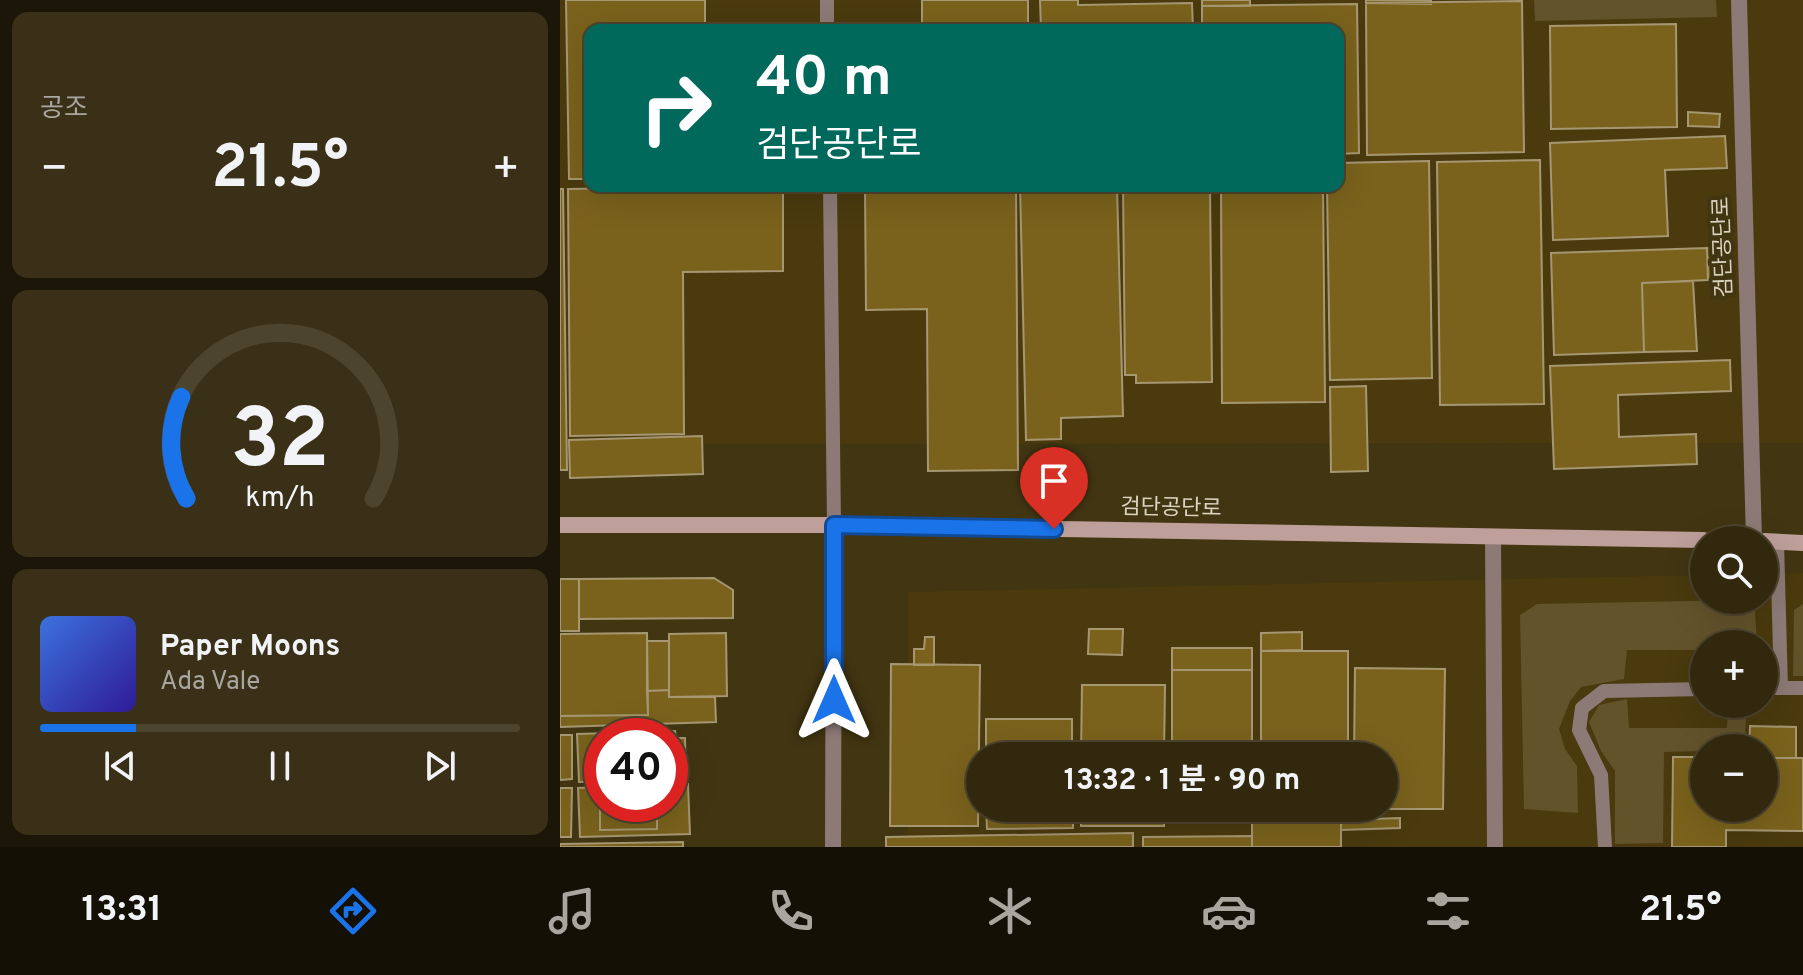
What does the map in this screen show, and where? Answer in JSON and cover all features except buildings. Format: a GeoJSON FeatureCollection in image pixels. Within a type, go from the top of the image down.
{"type":"FeatureCollection","features":[{"type":"Feature","properties":{"kind":"main road","name":"검단공단로"},"geometry":{"type":"LineString","coordinates":[[560,525],[834,525],[1690,540]]}},
{"type":"Feature","properties":{"kind":"main road"},"geometry":{"type":"LineString","coordinates":[[1778,542],[1803,543]]}},
{"type":"Feature","properties":{"kind":"street","name":"검단공단로"},"geometry":{"type":"LineString","coordinates":[[1739,0],[1754,526]]}},
{"type":"Feature","properties":{"kind":"street"},"geometry":{"type":"LineString","coordinates":[[833,847],[834,525]]}},
{"type":"Feature","properties":{"kind":"street"},"geometry":{"type":"LineString","coordinates":[[1493,537],[1495,847]]}},
{"type":"Feature","properties":{"kind":"lane"},"geometry":{"type":"LineString","coordinates":[[827,0],[827,24]]}},
{"type":"Feature","properties":{"kind":"lane"},"geometry":{"type":"LineString","coordinates":[[830,192],[834,525]]}},
{"type":"Feature","properties":{"kind":"lane"},"geometry":{"type":"LineString","coordinates":[[1775,614],[1781,688],[1803,688]]}},
{"type":"Feature","properties":{"kind":"lane"},"geometry":{"type":"LineString","coordinates":[[1605,847],[1601,775],[1579,730],[1582,708],[1604,691],[1690,689]]}},
{"type":"Feature","properties":{"kind":"shaded area"},"geometry":{"type":"Polygon","coordinates":[[[560,0],[1803,0],[1803,443],[560,444],[560,0]]]}},
{"type":"Feature","properties":{"kind":"shaded area"},"geometry":{"type":"Polygon","coordinates":[[[1534,0],[1716,0],[1717,17],[1535,21],[1534,0]]]}},
{"type":"Feature","properties":{"kind":"shaded area"},"geometry":{"type":"Polygon","coordinates":[[[1803,573],[1803,847],[908,847],[908,592],[1690,575],[1690,614],[1778,614],[1778,574],[1803,573]]]}},
{"type":"Feature","properties":{"kind":"shaded area"},"geometry":{"type":"Polygon","coordinates":[[[1690,601],[1690,614],[1755,614],[1756,630],[1690,630],[1690,650],[1627,650],[1624,679],[1581,687],[1570,701],[1559,729],[1565,749],[1577,766],[1578,813],[1524,809],[1520,615],[1537,604],[1690,601]]]}},
{"type":"Feature","properties":{"kind":"shaded area"},"geometry":{"type":"Polygon","coordinates":[[[1803,604],[1803,676],[1793,676],[1794,610],[1803,604]]]}},
{"type":"Feature","properties":{"kind":"shaded area"},"geometry":{"type":"Polygon","coordinates":[[[1627,699],[1629,728],[1727,728],[1727,718],[1746,718],[1745,734],[1690,734],[1690,751],[1664,752],[1663,843],[1615,844],[1615,771],[1601,751],[1589,722],[1599,705],[1627,699]]]}},
{"type":"Feature","properties":{"kind":"route"},"geometry":{"type":"LineString","coordinates":[[834,700],[834,525],[1054,529]]}}]}
